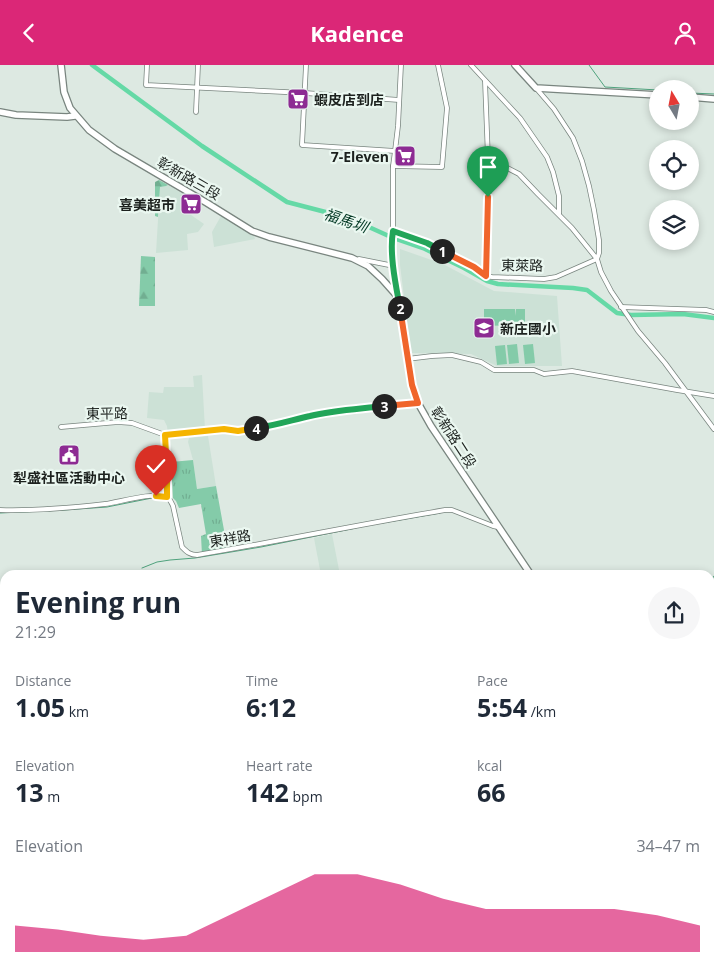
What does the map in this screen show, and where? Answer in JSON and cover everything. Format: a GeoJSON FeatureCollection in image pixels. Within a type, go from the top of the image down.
{"type":"FeatureCollection","features":[{"type":"Feature","properties":{"kind":"street","name":"彰新路三段"},"geometry":{"type":"LineString","coordinates":[[61,65],[64,92],[75,116],[89,131],[115,149],[252,231],[352,258]]}},
{"type":"Feature","properties":{"kind":"street"},"geometry":{"type":"LineString","coordinates":[[147,65],[146,85],[399,100]]}},
{"type":"Feature","properties":{"kind":"street"},"geometry":{"type":"LineString","coordinates":[[196,113],[198,65]]}},
{"type":"Feature","properties":{"kind":"street"},"geometry":{"type":"LineString","coordinates":[[306,65],[302,145],[396,151]]}},
{"type":"Feature","properties":{"kind":"street"},"geometry":{"type":"LineString","coordinates":[[398,297],[395,282],[393,246],[393,165],[396,151],[401,65]]}},
{"type":"Feature","properties":{"kind":"street"},"geometry":{"type":"LineString","coordinates":[[393,165],[442,167],[447,108],[438,65]]}},
{"type":"Feature","properties":{"kind":"street"},"geometry":{"type":"LineString","coordinates":[[471,65],[520,118],[547,157],[553,171],[559,196],[559,214]]}},
{"type":"Feature","properties":{"kind":"street"},"geometry":{"type":"LineString","coordinates":[[515,65],[554,109],[572,138],[582,161],[589,186],[599,240],[599,253],[596,259]]}},
{"type":"Feature","properties":{"kind":"street"},"geometry":{"type":"LineString","coordinates":[[485,81],[488,158],[519,174],[572,228],[596,259],[601,273],[621,307],[714,429]]}},
{"type":"Feature","properties":{"kind":"street"},"geometry":{"type":"LineString","coordinates":[[536,88],[649,94]]}},
{"type":"Feature","properties":{"kind":"street"},"geometry":{"type":"LineString","coordinates":[[699,98],[714,99]]}},
{"type":"Feature","properties":{"kind":"street"},"geometry":{"type":"LineString","coordinates":[[0,112],[16,115],[75,116]]}},
{"type":"Feature","properties":{"kind":"street"},"geometry":{"type":"LineString","coordinates":[[486,276],[490,169]]}},
{"type":"Feature","properties":{"kind":"street","name":"東萊路"},"geometry":{"type":"LineString","coordinates":[[393,233],[427,243],[474,267],[486,276],[492,277],[544,279],[556,277],[596,259]]}},
{"type":"Feature","properties":{"kind":"street"},"geometry":{"type":"LineString","coordinates":[[352,258],[394,266]]}},
{"type":"Feature","properties":{"kind":"street"},"geometry":{"type":"LineString","coordinates":[[352,258],[368,266],[398,297]]}},
{"type":"Feature","properties":{"kind":"street","name":"彰新路二段"},"geometry":{"type":"LineString","coordinates":[[398,297],[407,359],[418,403],[431,426],[528,570]]}},
{"type":"Feature","properties":{"kind":"street"},"geometry":{"type":"LineString","coordinates":[[621,307],[706,310],[714,312]]}},
{"type":"Feature","properties":{"kind":"street"},"geometry":{"type":"LineString","coordinates":[[407,359],[452,355],[481,362],[494,370],[534,370],[544,374],[572,371],[714,396]]}},
{"type":"Feature","properties":{"kind":"street","name":"東平路"},"geometry":{"type":"LineString","coordinates":[[61,427],[117,422],[132,423],[165,435],[224,429],[238,431],[270,426],[326,413],[418,403]]}},
{"type":"Feature","properties":{"kind":"street"},"geometry":{"type":"LineString","coordinates":[[0,510],[55,509],[149,497],[167,497],[165,435]]}},
{"type":"Feature","properties":{"kind":"street","name":"東祥路"},"geometry":{"type":"LineString","coordinates":[[167,497],[173,506],[182,547],[191,555],[280,541],[445,510],[452,510],[500,528]]}},
{"type":"Feature","properties":{"kind":"shaded area"},"geometry":{"type":"Polygon","coordinates":[[[168,185],[197,202],[191,215],[204,224],[198,232],[187,234],[188,250],[156,253],[160,186],[168,185]]]}},
{"type":"Feature","properties":{"kind":"shaded area"},"geometry":{"type":"Polygon","coordinates":[[[221,216],[254,236],[255,239],[214,247],[212,232],[221,216]]]}},
{"type":"Feature","properties":{"kind":"shaded area","name":"新庄國小"},"geometry":{"type":"Polygon","coordinates":[[[400,249],[443,264],[494,291],[557,296],[562,366],[497,366],[471,354],[411,353],[400,265],[400,249]]]}},
{"type":"Feature","properties":{"kind":"shaded area"},"geometry":{"type":"Polygon","coordinates":[[[202,375],[205,430],[168,435],[164,420],[147,418],[149,392],[163,393],[164,387],[194,387],[193,376],[202,375]]]}},
{"type":"Feature","properties":{"kind":"shaded area"},"geometry":{"type":"Polygon","coordinates":[[[208,436],[216,486],[197,489],[193,460],[188,442],[189,438],[208,436]]]}},
{"type":"Feature","properties":{"kind":"shaded area"},"geometry":{"type":"Polygon","coordinates":[[[332,534],[339,570],[320,570],[314,538],[332,534]]]}},
{"type":"Feature","properties":{"kind":"green space"},"geometry":{"type":"Polygon","coordinates":[[[159,180],[168,185],[160,187],[158,217],[155,216],[155,182],[159,180]]]}},
{"type":"Feature","properties":{"kind":"green space"},"geometry":{"type":"Polygon","coordinates":[[[141,256],[155,257],[155,306],[139,306],[141,256]]]}},
{"type":"Feature","properties":{"kind":"green space"},"geometry":{"type":"Polygon","coordinates":[[[484,309],[515,309],[516,316],[516,309],[525,309],[525,325],[484,326],[484,309]]]}},
{"type":"Feature","properties":{"kind":"green space"},"geometry":{"type":"Polygon","coordinates":[[[517,344],[519,363],[509,364],[507,345],[517,344]]]}},
{"type":"Feature","properties":{"kind":"green space"},"geometry":{"type":"Polygon","coordinates":[[[533,344],[535,363],[525,364],[523,345],[533,344]]]}},
{"type":"Feature","properties":{"kind":"green space"},"geometry":{"type":"Polygon","coordinates":[[[505,345],[507,364],[497,365],[495,346],[505,345]]]}},
{"type":"Feature","properties":{"kind":"green space"},"geometry":{"type":"Polygon","coordinates":[[[193,460],[197,489],[216,486],[228,552],[202,555],[201,536],[206,534],[201,504],[179,508],[173,498],[171,462],[193,460]]]}},
{"type":"Feature","properties":{"kind":"waterway","name":"福馬圳"},"geometry":{"type":"LineString","coordinates":[[92,65],[202,146],[287,202],[360,223],[391,237],[423,248],[487,281],[498,284],[587,290],[617,313],[631,315],[683,314],[714,318]]}},
{"type":"Feature","properties":{"kind":"waterway"},"geometry":{"type":"LineString","coordinates":[[589,65],[605,87],[649,89]]}},
{"type":"Feature","properties":{"kind":"waterway"},"geometry":{"type":"LineString","coordinates":[[699,93],[714,94]]}},
{"type":"Feature","properties":{"kind":"waterway"},"geometry":{"type":"LineString","coordinates":[[0,513],[107,507],[152,498]]}},
{"type":"Feature","properties":{"kind":"waterway"},"geometry":{"type":"LineString","coordinates":[[39,508],[71,506]]}},
{"type":"Feature","properties":{"kind":"waterway"},"geometry":{"type":"LineString","coordinates":[[382,523],[440,513]]}},
{"type":"Feature","properties":{"kind":"waterway"},"geometry":{"type":"LineString","coordinates":[[142,568],[157,562],[261,547],[356,528]]}},
{"type":"Feature","properties":{"kind":"place","name":"蝦皮店到店"},"geometry":{"type":"Point","coordinates":[298,99]}},
{"type":"Feature","properties":{"kind":"place","name":"7-Eleven"},"geometry":{"type":"Point","coordinates":[405,156]}},
{"type":"Feature","properties":{"kind":"place","name":"喜美超市"},"geometry":{"type":"Point","coordinates":[191,204]}},
{"type":"Feature","properties":{"kind":"place","name":"新庄國小"},"geometry":{"type":"Point","coordinates":[484,328]}},
{"type":"Feature","properties":{"kind":"place","name":"犁盛社區活動中心"},"geometry":{"type":"Point","coordinates":[69,455]}},
{"type":"Feature","properties":{"kind":"route"},"geometry":{"type":"LineString","coordinates":[[156,496],[167,497],[165,435],[224,429],[238,431],[270,426],[326,413],[418,403],[407,359],[402,317],[395,282],[393,231],[427,243],[474,267],[486,276],[488,197]]}}]}
